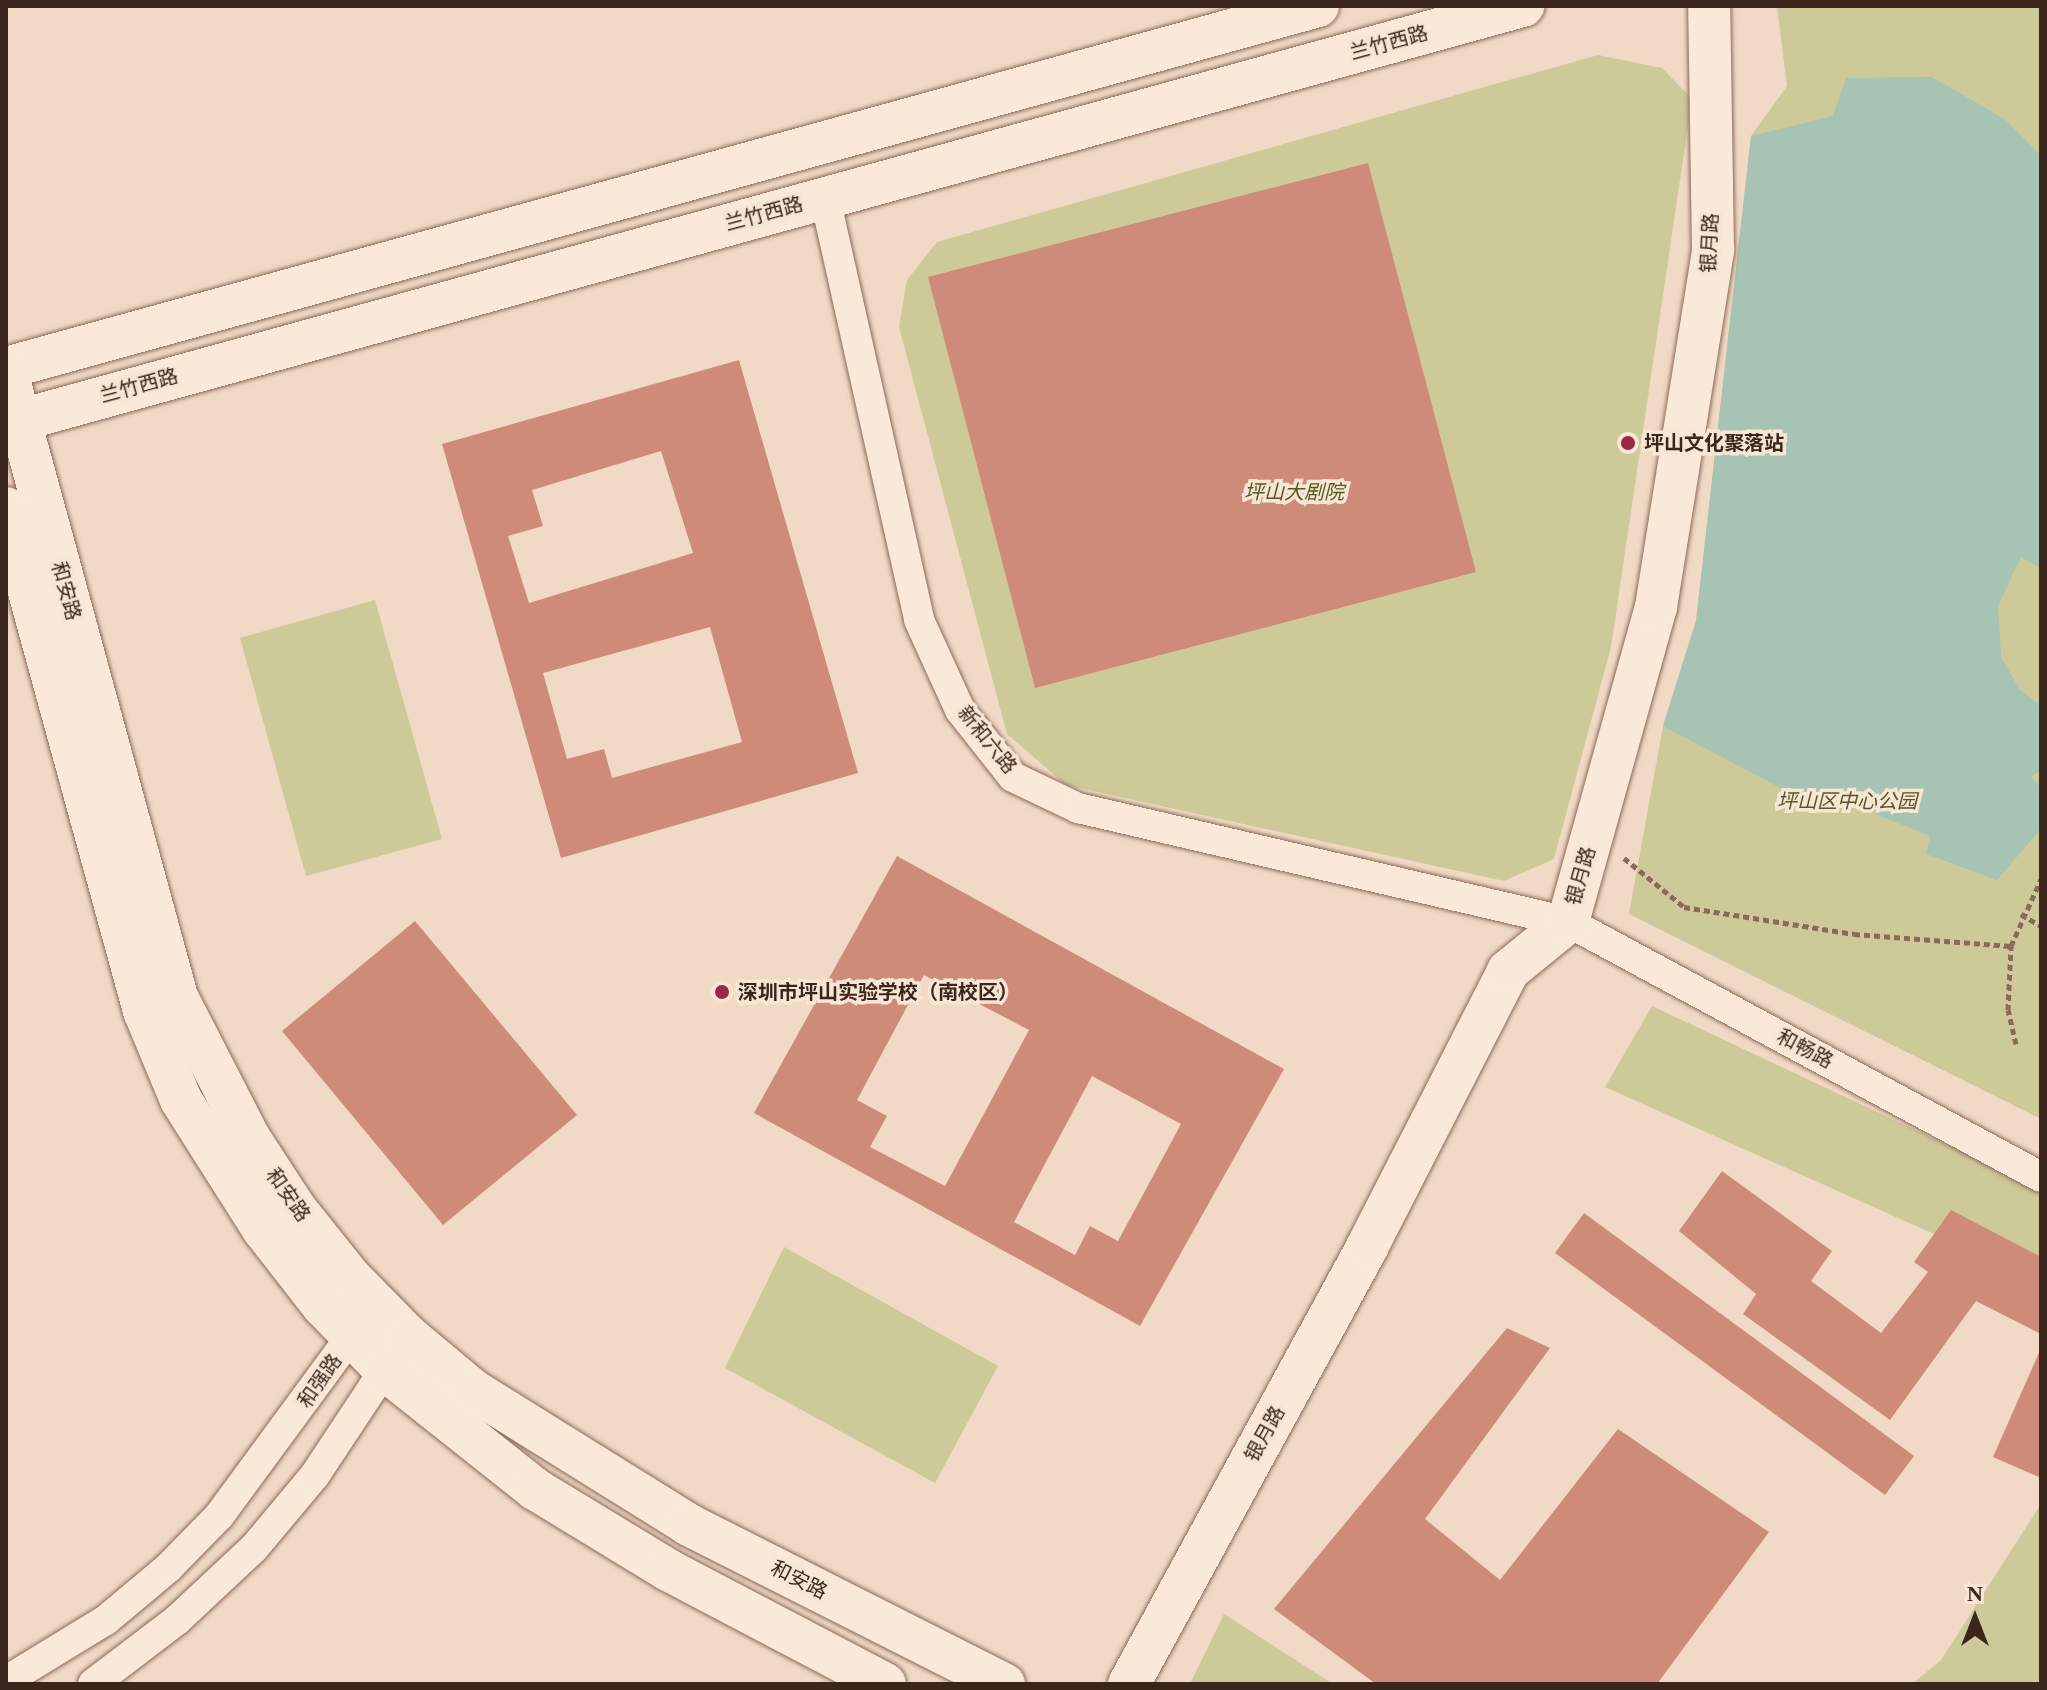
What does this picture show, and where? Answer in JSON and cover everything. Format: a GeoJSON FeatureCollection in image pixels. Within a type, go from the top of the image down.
{"type":"FeatureCollection","features":[{"type":"Feature","properties":{"kind":"street"},"geometry":{"type":"LineString","coordinates":[[6,369],[1229,18],[1318,6]]}},
{"type":"Feature","properties":{"kind":"street","name":"兰竹西路"},"geometry":{"type":"LineString","coordinates":[[13,422],[1523,6]]}},
{"type":"Feature","properties":{"kind":"street","name":"银月路"},"geometry":{"type":"LineString","coordinates":[[1129,1684],[1367,1247],[1508,971],[1568,922],[1656,607],[1713,250],[1709,6]]}},
{"type":"Feature","properties":{"kind":"street","name":"新和六路"},"geometry":{"type":"LineString","coordinates":[[825,198],[919,620],[960,710],[1013,777],[1078,808],[1568,922]]}},
{"type":"Feature","properties":{"kind":"street","name":"和安路"},"geometry":{"type":"LineString","coordinates":[[6,369],[13,422],[177,997],[228,1101],[295,1208],[350,1277],[407,1335],[511,1415],[689,1525],[1004,1684]]}},
{"type":"Feature","properties":{"kind":"street","name":"和安路"},"geometry":{"type":"LineString","coordinates":[[6,508],[161,1058],[212,1153],[263,1229],[351,1336],[385,1370],[535,1489],[668,1570],[885,1684]]}},
{"type":"Feature","properties":{"kind":"street","name":"和畅路"},"geometry":{"type":"LineString","coordinates":[[1568,922],[2041,1177]]}},
{"type":"Feature","properties":{"kind":"street"},"geometry":{"type":"LineString","coordinates":[[93,1684],[177,1620],[254,1548],[315,1475],[407,1335]]}},
{"type":"Feature","properties":{"kind":"street","name":"和强路"},"geometry":{"type":"LineString","coordinates":[[6,1681],[106,1620],[168,1568],[219,1516],[351,1336],[407,1335]]}},
{"type":"Feature","properties":{"kind":"street"},"geometry":{"type":"LineString","coordinates":[[486,1453],[511,1415]]}},
{"type":"Feature","properties":{"kind":"path"},"geometry":{"type":"LineString","coordinates":[[1593,832],[1684,907],[1854,934],[2011,946]]}},
{"type":"Feature","properties":{"kind":"path"},"geometry":{"type":"LineString","coordinates":[[2016,1044],[2008,1010],[2011,946],[2021,914],[2041,879]]}},
{"type":"Feature","properties":{"kind":"path"},"geometry":{"type":"LineString","coordinates":[[2021,914],[2041,926]]}},
{"type":"Feature","properties":{"kind":"green space","name":"坪山区中心公园"},"geometry":{"type":"Polygon","coordinates":[[[1777,6],[2041,6],[2041,1119],[1629,914],[1663,726],[1696,621],[1751,136],[1787,86],[1777,6]]]}},
{"type":"Feature","properties":{"kind":"green space","name":"坪山大剧院"},"geometry":{"type":"Polygon","coordinates":[[[1598,55],[1662,68],[1692,99],[1611,647],[1554,859],[1504,881],[1066,785],[1007,734],[899,327],[907,280],[937,242],[1598,55]]]}},
{"type":"Feature","properties":{"kind":"green space"},"geometry":{"type":"Polygon","coordinates":[[[375,600],[442,839],[306,876],[240,638],[375,600]]]}},
{"type":"Feature","properties":{"kind":"green space"},"geometry":{"type":"Polygon","coordinates":[[[1652,1006],[2041,1189],[2041,1282],[1605,1087],[1652,1006]]]}},
{"type":"Feature","properties":{"kind":"green space"},"geometry":{"type":"Polygon","coordinates":[[[784,1247],[998,1366],[935,1483],[725,1368],[784,1247]]]}},
{"type":"Feature","properties":{"kind":"green space"},"geometry":{"type":"Polygon","coordinates":[[[2041,1504],[2041,1684],[1912,1684],[1941,1660],[2041,1504]]]}},
{"type":"Feature","properties":{"kind":"green space"},"geometry":{"type":"Polygon","coordinates":[[[1224,1614],[1333,1684],[1190,1684],[1224,1614]]]}},
{"type":"Feature","properties":{"kind":"shaded area","name":"坪山区中心公园"},"geometry":{"type":"Polygon","coordinates":[[[1932,77],[2006,120],[2041,156],[2041,569],[2021,557],[1998,606],[2001,657],[2020,690],[2041,706],[2041,770],[2031,777],[2041,788],[2041,829],[1997,880],[1926,854],[1930,836],[1831,796],[1824,811],[1663,726],[1696,621],[1751,136],[1833,116],[1846,78],[1932,77]]]}},
{"type":"Feature","properties":{"kind":"building"},"geometry":{"type":"Polygon","coordinates":[[[1368,163],[1476,572],[1035,688],[928,277],[1368,163]]]}},
{"type":"Feature","properties":{"kind":"building"},"geometry":{"type":"Polygon","coordinates":[[[739,360],[858,773],[561,858],[442,444],[739,360]],[[661,451],[532,490],[543,526],[508,536],[529,603],[693,553],[661,451]],[[710,627],[543,673],[567,759],[604,749],[612,778],[742,742],[710,627]]]}},
{"type":"Feature","properties":{"kind":"building"},"geometry":{"type":"Polygon","coordinates":[[[897,856],[1284,1069],[1140,1326],[754,1113],[897,856]],[[924,975],[857,1100],[887,1116],[870,1147],[945,1186],[1029,1030],[924,975]],[[1092,1076],[1014,1222],[1075,1255],[1090,1226],[1118,1241],[1181,1124],[1092,1076]]]}},
{"type":"Feature","properties":{"kind":"building"},"geometry":{"type":"Polygon","coordinates":[[[415,921],[577,1115],[443,1225],[282,1031],[415,921]]]}},
{"type":"Feature","properties":{"kind":"building"},"geometry":{"type":"Polygon","coordinates":[[[1722,1171],[1832,1251],[1811,1281],[1881,1333],[1928,1272],[1914,1262],[1951,1210],[2041,1257],[2041,1334],[1976,1301],[1890,1420],[1743,1314],[1756,1294],[1679,1231],[1722,1171]]]}},
{"type":"Feature","properties":{"kind":"building"},"geometry":{"type":"Polygon","coordinates":[[[1584,1213],[1914,1456],[1885,1495],[1555,1253],[1584,1213]]]}},
{"type":"Feature","properties":{"kind":"building"},"geometry":{"type":"Polygon","coordinates":[[[1507,1328],[1550,1348],[1425,1519],[1500,1580],[1618,1429],[1769,1532],[1657,1684],[1376,1684],[1274,1609],[1507,1328]]]}},
{"type":"Feature","properties":{"kind":"building"},"geometry":{"type":"Polygon","coordinates":[[[2041,1348],[2041,1478],[1993,1457],[2041,1348]]]}},
{"type":"Feature","properties":{"kind":"place","name":"坪山文化聚落站"},"geometry":{"type":"Point","coordinates":[1628,443]}},
{"type":"Feature","properties":{"kind":"place","name":"深圳市坪山实验学校（南校区）"},"geometry":{"type":"Point","coordinates":[722,992]}}]}
